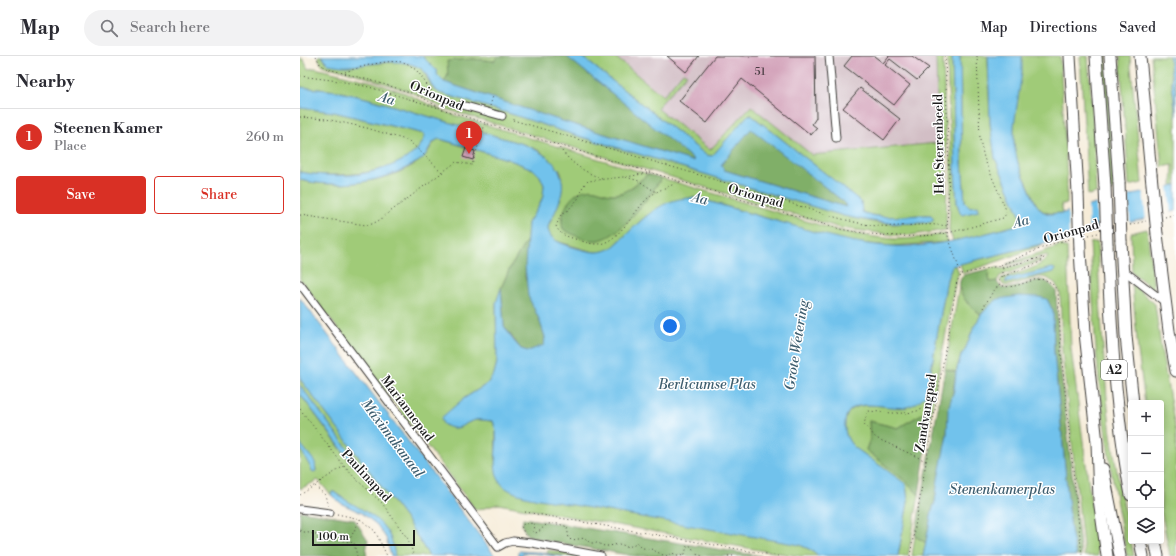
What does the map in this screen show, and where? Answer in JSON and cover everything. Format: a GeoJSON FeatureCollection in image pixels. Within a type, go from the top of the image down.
{"type":"FeatureCollection","features":[{"type":"Feature","properties":{"kind":"highway","name":"A2"},"geometry":{"type":"LineString","coordinates":[[1070,56],[1085,333],[1097,443],[1099,499],[1107,556]]}},
{"type":"Feature","properties":{"kind":"highway","name":"A2"},"geometry":{"type":"LineString","coordinates":[[1096,56],[1105,186],[1111,339],[1128,474]]}},
{"type":"Feature","properties":{"kind":"highway","name":"A2"},"geometry":{"type":"LineString","coordinates":[[1110,56],[1119,182],[1126,336],[1133,400]]}},
{"type":"Feature","properties":{"kind":"highway"},"geometry":{"type":"LineString","coordinates":[[1140,56],[1157,234],[1176,371]]}},
{"type":"Feature","properties":{"kind":"highway","name":"A2"},"geometry":{"type":"LineString","coordinates":[[1097,443],[1120,556]]}},
{"type":"Feature","properties":{"kind":"highway"},"geometry":{"type":"LineString","coordinates":[[1141,544],[1143,556]]}},
{"type":"Feature","properties":{"kind":"highway"},"geometry":{"type":"LineString","coordinates":[[1156,544],[1158,556]]}},
{"type":"Feature","properties":{"kind":"street"},"geometry":{"type":"LineString","coordinates":[[829,56],[836,138]]}},
{"type":"Feature","properties":{"kind":"street"},"geometry":{"type":"LineString","coordinates":[[459,106],[502,116]]}},
{"type":"Feature","properties":{"kind":"street"},"geometry":{"type":"LineString","coordinates":[[1123,270],[1166,303]]}},
{"type":"Feature","properties":{"kind":"street","name":"Mariannepad"},"geometry":{"type":"LineString","coordinates":[[300,284],[498,547],[513,541],[532,543]]}},
{"type":"Feature","properties":{"kind":"street"},"geometry":{"type":"LineString","coordinates":[[300,509],[330,513]]}},
{"type":"Feature","properties":{"kind":"street"},"geometry":{"type":"LineString","coordinates":[[532,543],[602,556]]}},
{"type":"Feature","properties":{"kind":"path","name":"Orionpad"},"geometry":{"type":"LineString","coordinates":[[316,56],[323,67],[345,72],[406,91],[423,98],[442,109],[462,116],[840,229],[859,233],[900,237],[948,233],[1003,218],[1006,214],[1006,210],[984,158],[980,140],[977,56]]}},
{"type":"Feature","properties":{"kind":"path","name":"Het Sterrenbeeld"},"geometry":{"type":"LineString","coordinates":[[945,56],[948,233]]}},
{"type":"Feature","properties":{"kind":"path"},"geometry":{"type":"LineString","coordinates":[[345,72],[363,66],[382,63],[406,63],[423,77],[433,94],[451,100],[459,106],[462,116]]}},
{"type":"Feature","properties":{"kind":"path"},"geometry":{"type":"LineString","coordinates":[[300,76],[339,81],[369,87],[442,109]]}},
{"type":"Feature","properties":{"kind":"path"},"geometry":{"type":"LineString","coordinates":[[488,112],[493,96]]}},
{"type":"Feature","properties":{"kind":"path"},"geometry":{"type":"LineString","coordinates":[[300,116],[367,128],[410,142],[443,173]]}},
{"type":"Feature","properties":{"kind":"path"},"geometry":{"type":"LineString","coordinates":[[512,120],[754,191],[839,218],[870,225],[895,227],[948,226]]}},
{"type":"Feature","properties":{"kind":"path"},"geometry":{"type":"LineString","coordinates":[[300,215],[366,225],[372,224],[456,162],[472,165],[485,123]]}},
{"type":"Feature","properties":{"kind":"path"},"geometry":{"type":"LineString","coordinates":[[557,145],[569,160],[585,172],[602,179]]}},
{"type":"Feature","properties":{"kind":"path"},"geometry":{"type":"LineString","coordinates":[[648,172],[632,176],[588,181],[583,186],[578,199],[574,204],[560,215],[556,226],[562,235],[590,244],[604,243],[619,232],[656,192],[680,182]]}},
{"type":"Feature","properties":{"kind":"path"},"geometry":{"type":"LineString","coordinates":[[623,177],[638,181],[656,192]]}},
{"type":"Feature","properties":{"kind":"path"},"geometry":{"type":"LineString","coordinates":[[1162,217],[1176,214]]}},
{"type":"Feature","properties":{"kind":"path"},"geometry":{"type":"LineString","coordinates":[[1125,226],[1147,221]]}},
{"type":"Feature","properties":{"kind":"path","name":"Orionpad"},"geometry":{"type":"LineString","coordinates":[[1088,235],[1103,231]]}},
{"type":"Feature","properties":{"kind":"path"},"geometry":{"type":"LineString","coordinates":[[948,233],[962,274]]}},
{"type":"Feature","properties":{"kind":"path","name":"Orionpad"},"geometry":{"type":"LineString","coordinates":[[962,274],[998,266],[1052,244],[1073,238]]}},
{"type":"Feature","properties":{"kind":"path"},"geometry":{"type":"LineString","coordinates":[[998,266],[1003,267],[1044,257],[1043,260],[1034,265],[1001,277]]}},
{"type":"Feature","properties":{"kind":"path"},"geometry":{"type":"LineString","coordinates":[[983,308],[992,293],[1000,284],[999,279],[1001,277],[1003,267]]}},
{"type":"Feature","properties":{"kind":"path","name":"Zandvangpad"},"geometry":{"type":"LineString","coordinates":[[910,556],[957,282],[962,274]]}},
{"type":"Feature","properties":{"kind":"path"},"geometry":{"type":"LineString","coordinates":[[1000,284],[1004,287],[1009,287],[1039,279],[1045,279],[1054,284],[1058,292],[1061,352],[1082,556]]}},
{"type":"Feature","properties":{"kind":"path"},"geometry":{"type":"LineString","coordinates":[[926,461],[876,438],[864,424],[868,411],[899,413],[913,412],[926,407],[937,396]]}},
{"type":"Feature","properties":{"kind":"path","name":"Paulinapad"},"geometry":{"type":"LineString","coordinates":[[300,409],[344,466],[382,503],[408,539],[414,556]]}},
{"type":"Feature","properties":{"kind":"path"},"geometry":{"type":"LineString","coordinates":[[300,495],[344,466]]}},
{"type":"Feature","properties":{"kind":"path"},"geometry":{"type":"LineString","coordinates":[[315,486],[325,494],[330,513],[360,519],[375,531],[386,556]]}},
{"type":"Feature","properties":{"kind":"path"},"geometry":{"type":"LineString","coordinates":[[525,512],[696,543],[778,556]]}},
{"type":"Feature","properties":{"kind":"path"},"geometry":{"type":"LineString","coordinates":[[349,542],[360,519]]}},
{"type":"Feature","properties":{"kind":"path"},"geometry":{"type":"LineString","coordinates":[[532,543],[522,530],[521,526],[524,524],[534,523],[535,526],[533,532],[538,533],[546,525],[559,524],[567,527],[572,540],[585,538],[590,543],[598,543],[604,546],[619,544],[629,547],[638,543],[643,548],[651,549],[665,556],[672,553],[680,556],[685,554],[687,546],[696,543]]}},
{"type":"Feature","properties":{"kind":"path"},"geometry":{"type":"LineString","coordinates":[[300,531],[354,543],[357,556]]}},
{"type":"Feature","properties":{"kind":"path"},"geometry":{"type":"LineString","coordinates":[[691,545],[695,554],[703,556]]}},
{"type":"Feature","properties":{"kind":"path"},"geometry":{"type":"LineString","coordinates":[[728,556],[735,556]]}},
{"type":"Feature","properties":{"kind":"shaded area"},"geometry":{"type":"Polygon","coordinates":[[[614,56],[936,56],[938,143],[812,155],[751,106],[710,150],[653,106],[663,95],[614,56]]]}},
{"type":"Feature","properties":{"kind":"green space"},"geometry":{"type":"Polygon","coordinates":[[[318,56],[322,56],[325,61],[349,66],[401,61],[408,63],[422,69],[433,89],[440,93],[844,216],[878,223],[894,224],[930,222],[931,215],[888,217],[870,215],[862,212],[861,202],[750,114],[712,156],[706,155],[581,56],[614,56],[663,96],[683,72],[687,74],[657,108],[710,150],[751,106],[812,155],[938,143],[936,56],[943,56],[947,175],[946,230],[912,235],[894,235],[840,228],[449,110],[405,90],[353,73],[324,66],[321,64],[318,56]]]}},
{"type":"Feature","properties":{"kind":"green space"},"geometry":{"type":"Polygon","coordinates":[[[422,56],[497,56],[495,61],[472,59],[448,75],[444,82],[438,76],[436,70],[422,56]]]}},
{"type":"Feature","properties":{"kind":"green space"},"geometry":{"type":"Polygon","coordinates":[[[497,56],[566,56],[694,159],[692,161],[559,120],[444,82],[448,75],[447,61],[472,59],[495,61],[497,56]]]}},
{"type":"Feature","properties":{"kind":"green space"},"geometry":{"type":"Polygon","coordinates":[[[947,56],[952,56],[955,170],[957,203],[960,213],[977,207],[969,207],[965,202],[962,161],[960,56],[988,56],[990,124],[995,158],[1021,219],[1017,225],[953,241],[949,230],[951,175],[947,56]]]}},
{"type":"Feature","properties":{"kind":"green space"},"geometry":{"type":"Polygon","coordinates":[[[1022,56],[1060,56],[1067,179],[1067,204],[1061,204],[1063,213],[1048,213],[1040,209],[1034,200],[1016,156],[1013,134],[1022,56]]]}},
{"type":"Feature","properties":{"kind":"green space"},"geometry":{"type":"Polygon","coordinates":[[[1080,56],[1088,56],[1094,135],[1096,193],[1088,195],[1080,56]]]}},
{"type":"Feature","properties":{"kind":"green space"},"geometry":{"type":"Polygon","coordinates":[[[1102,56],[1106,56],[1113,165],[1113,190],[1110,191],[1102,56]]]}},
{"type":"Feature","properties":{"kind":"green space"},"geometry":{"type":"Polygon","coordinates":[[[1120,56],[1130,56],[1142,183],[1129,186],[1120,56]]]}},
{"type":"Feature","properties":{"kind":"green space"},"geometry":{"type":"Polygon","coordinates":[[[1151,56],[1169,56],[1176,117],[1176,185],[1172,185],[1173,165],[1162,167],[1151,56]]]}},
{"type":"Feature","properties":{"kind":"green space"},"geometry":{"type":"Polygon","coordinates":[[[1172,56],[1176,56],[1176,94],[1172,56]]]}},
{"type":"Feature","properties":{"kind":"green space"},"geometry":{"type":"Polygon","coordinates":[[[300,58],[304,60],[308,69],[315,68],[373,82],[405,93],[448,113],[648,174],[630,188],[620,193],[609,194],[590,189],[562,218],[563,228],[615,232],[640,208],[662,178],[840,231],[895,239],[945,234],[948,242],[892,246],[859,243],[831,237],[692,197],[646,216],[613,247],[606,251],[590,251],[556,241],[549,234],[548,227],[561,198],[562,175],[559,169],[540,151],[526,145],[366,98],[336,91],[300,87],[300,58]]]}},
{"type":"Feature","properties":{"kind":"green space"},"geometry":{"type":"Polygon","coordinates":[[[300,108],[334,112],[424,134],[425,137],[416,150],[404,160],[388,167],[370,172],[351,174],[332,175],[300,172],[300,108]]]}},
{"type":"Feature","properties":{"kind":"green space"},"geometry":{"type":"Polygon","coordinates":[[[751,128],[844,202],[846,207],[724,170],[721,165],[751,128]]]}},
{"type":"Feature","properties":{"kind":"green space"},"geometry":{"type":"Polygon","coordinates":[[[437,139],[507,159],[533,169],[540,176],[544,185],[543,196],[540,204],[528,223],[527,240],[510,268],[496,303],[497,362],[494,374],[487,384],[463,399],[443,424],[453,428],[476,420],[493,421],[496,432],[495,467],[800,545],[811,550],[818,556],[800,556],[759,550],[498,504],[478,510],[475,509],[300,279],[300,180],[314,183],[347,184],[380,179],[410,167],[422,159],[437,139]]]}},
{"type":"Feature","properties":{"kind":"green space"},"geometry":{"type":"Polygon","coordinates":[[[648,174],[662,178],[635,214],[614,233],[599,240],[590,240],[576,236],[563,229],[562,221],[564,212],[567,204],[573,196],[581,191],[591,189],[612,194],[621,193],[634,186],[648,174]]]}},
{"type":"Feature","properties":{"kind":"green space"},"geometry":{"type":"Polygon","coordinates":[[[1147,229],[1154,290],[1132,272],[1131,233],[1147,229]]]}},
{"type":"Feature","properties":{"kind":"green space"},"geometry":{"type":"Polygon","coordinates":[[[527,240],[525,277],[545,337],[544,346],[528,351],[521,349],[504,326],[501,288],[510,268],[527,240]]]}},
{"type":"Feature","properties":{"kind":"green space"},"geometry":{"type":"Polygon","coordinates":[[[1052,241],[963,273],[960,264],[1052,241]]]}},
{"type":"Feature","properties":{"kind":"green space"},"geometry":{"type":"Polygon","coordinates":[[[1097,242],[1103,352],[1111,435],[1128,526],[1128,544],[1132,544],[1134,556],[1127,556],[1112,475],[1100,392],[1095,337],[1090,243],[1097,242]]]}},
{"type":"Feature","properties":{"kind":"green space"},"geometry":{"type":"Polygon","coordinates":[[[1062,245],[1063,247],[1067,247],[1071,349],[1098,556],[1084,556],[1062,351],[1060,292],[1055,283],[1047,278],[1040,277],[1008,286],[1003,285],[1000,280],[1034,267],[1045,261],[1048,257],[1047,255],[1007,264],[1062,245]]]}},
{"type":"Feature","properties":{"kind":"green space"},"geometry":{"type":"Polygon","coordinates":[[[1041,259],[1040,261],[1000,276],[997,281],[990,283],[988,269],[996,267],[1002,269],[1041,259]]]}},
{"type":"Feature","properties":{"kind":"green space"},"geometry":{"type":"Polygon","coordinates":[[[956,265],[959,273],[956,279],[932,408],[898,428],[869,421],[870,439],[866,450],[907,482],[919,495],[908,556],[898,556],[908,502],[906,485],[854,447],[846,436],[845,422],[848,414],[853,409],[861,406],[907,407],[928,387],[947,279],[952,266],[956,265]]]}},
{"type":"Feature","properties":{"kind":"green space"},"geometry":{"type":"Polygon","coordinates":[[[988,269],[990,282],[997,281],[1000,286],[1004,288],[1016,287],[1041,280],[1046,281],[1056,291],[1059,353],[1081,556],[1076,556],[1071,530],[1054,352],[1053,311],[1047,299],[983,312],[981,315],[963,297],[959,287],[963,275],[988,269]]]}},
{"type":"Feature","properties":{"kind":"green space"},"geometry":{"type":"Polygon","coordinates":[[[1132,284],[1155,304],[1176,433],[1176,556],[1170,556],[1164,525],[1164,400],[1145,400],[1138,351],[1132,284]]]}},
{"type":"Feature","properties":{"kind":"green space"},"geometry":{"type":"Polygon","coordinates":[[[959,287],[967,303],[981,315],[974,327],[965,350],[961,355],[956,372],[945,369],[959,287]]]}},
{"type":"Feature","properties":{"kind":"green space"},"geometry":{"type":"Polygon","coordinates":[[[945,369],[956,372],[944,453],[926,543],[915,536],[945,369]]]}},
{"type":"Feature","properties":{"kind":"green space"},"geometry":{"type":"Polygon","coordinates":[[[300,379],[408,522],[429,556],[395,556],[390,537],[383,526],[334,492],[332,492],[331,495],[318,480],[300,489],[300,449],[306,457],[312,471],[316,470],[314,462],[300,444],[300,394],[352,464],[357,461],[300,385],[300,379]]]}},
{"type":"Feature","properties":{"kind":"green space"},"geometry":{"type":"Polygon","coordinates":[[[932,408],[919,495],[907,482],[866,450],[870,439],[869,421],[898,428],[932,408]]]}},
{"type":"Feature","properties":{"kind":"green space"},"geometry":{"type":"Polygon","coordinates":[[[300,511],[354,519],[368,540],[367,556],[300,556],[300,511]]]}},
{"type":"Feature","properties":{"kind":"green space"},"geometry":{"type":"Polygon","coordinates":[[[523,518],[761,556],[634,556],[548,541],[527,535],[522,526],[523,518]]]}},
{"type":"Feature","properties":{"kind":"green space"},"geometry":{"type":"Polygon","coordinates":[[[915,536],[926,543],[923,556],[912,556],[915,536]]]}},
{"type":"Feature","properties":{"kind":"green space"},"geometry":{"type":"Polygon","coordinates":[[[548,550],[590,556],[563,556],[547,553],[548,550]]]}},
{"type":"Feature","properties":{"kind":"water"},"geometry":{"type":"Polygon","coordinates":[[[322,56],[422,56],[436,70],[438,76],[444,82],[559,120],[692,161],[694,160],[566,56],[581,56],[706,155],[712,156],[748,115],[751,115],[859,200],[861,202],[862,212],[870,215],[888,217],[931,215],[933,221],[923,223],[889,223],[844,216],[440,93],[433,87],[425,71],[414,65],[396,62],[347,66],[328,64],[322,56]],[[751,129],[721,165],[724,170],[846,207],[844,202],[751,129]]]}},
{"type":"Feature","properties":{"kind":"water"},"geometry":{"type":"Polygon","coordinates":[[[952,56],[960,56],[962,161],[965,202],[969,207],[978,206],[979,209],[978,211],[962,215],[957,203],[952,56]]]}},
{"type":"Feature","properties":{"kind":"water","name":"Berlicumse Plas"},"geometry":{"type":"Polygon","coordinates":[[[988,56],[1022,56],[1022,72],[1014,126],[1014,144],[1018,163],[1036,204],[1042,211],[1049,214],[1063,213],[1106,201],[1176,185],[1176,211],[952,266],[947,279],[927,393],[918,402],[907,407],[899,408],[870,405],[853,408],[848,413],[845,422],[846,436],[854,447],[906,484],[908,502],[898,556],[818,556],[811,550],[800,545],[539,499],[520,495],[509,490],[502,485],[496,472],[496,432],[493,421],[476,420],[460,427],[453,428],[443,424],[441,418],[463,399],[487,384],[494,374],[497,362],[496,303],[501,288],[504,326],[513,340],[521,349],[528,351],[544,345],[545,337],[539,319],[528,296],[525,266],[528,223],[540,204],[543,196],[544,185],[540,176],[533,169],[507,159],[440,139],[432,144],[420,160],[406,168],[381,178],[340,184],[327,184],[300,180],[300,172],[319,175],[352,175],[372,172],[384,168],[405,159],[414,152],[421,145],[425,136],[424,134],[334,112],[300,108],[300,87],[336,91],[366,98],[526,145],[537,150],[553,163],[559,170],[562,178],[561,198],[549,224],[549,233],[555,240],[582,250],[598,252],[613,247],[652,212],[674,200],[687,198],[701,199],[853,242],[892,246],[940,243],[1017,225],[1021,219],[995,158],[990,123],[988,56]]]}},
{"type":"Feature","properties":{"kind":"water"},"geometry":{"type":"Polygon","coordinates":[[[1169,56],[1172,56],[1176,94],[1176,117],[1169,56]]]}},
{"type":"Feature","properties":{"kind":"water"},"geometry":{"type":"Polygon","coordinates":[[[1052,268],[1055,269],[1054,272],[1007,283],[1005,282],[1007,279],[1052,268]]]}},
{"type":"Feature","properties":{"kind":"water","name":"Stenenkamerplas"},"geometry":{"type":"Polygon","coordinates":[[[1019,296],[1047,299],[1053,311],[1054,352],[1071,530],[1076,556],[923,556],[935,502],[947,435],[948,409],[954,390],[956,372],[961,355],[965,350],[974,327],[988,307],[998,299],[1019,296]]]}},
{"type":"Feature","properties":{"kind":"water","name":"Máximakanaal"},"geometry":{"type":"Polygon","coordinates":[[[300,298],[495,556],[429,556],[408,522],[300,379],[300,298]]]}},
{"type":"Feature","properties":{"kind":"water"},"geometry":{"type":"Polygon","coordinates":[[[300,385],[357,461],[353,464],[300,394],[300,385]]]}},
{"type":"Feature","properties":{"kind":"water"},"geometry":{"type":"Polygon","coordinates":[[[300,443],[315,462],[316,471],[312,471],[303,454],[300,443]]]}},
{"type":"Feature","properties":{"kind":"water"},"geometry":{"type":"Polygon","coordinates":[[[332,492],[373,517],[386,529],[391,539],[395,556],[391,556],[386,538],[377,525],[362,513],[342,504],[331,495],[332,492]]]}},
{"type":"Feature","properties":{"kind":"water"},"geometry":{"type":"Polygon","coordinates":[[[519,551],[563,556],[523,553],[522,556],[518,556],[519,551]]]}},
{"type":"Feature","properties":{"kind":"pier"},"geometry":{"type":"Polygon","coordinates":[[[1168,184],[1171,214],[1146,221],[1143,190],[1168,184]]]}},
{"type":"Feature","properties":{"kind":"pier"},"geometry":{"type":"Polygon","coordinates":[[[1129,194],[1130,224],[1097,232],[1096,202],[1129,194]]]}},
{"type":"Feature","properties":{"kind":"pier"},"geometry":{"type":"Polygon","coordinates":[[[1088,204],[1089,234],[1069,239],[1068,210],[1088,204]]]}},
{"type":"Feature","properties":{"kind":"building"},"geometry":{"type":"Polygon","coordinates":[[[667,56],[699,56],[686,72],[667,56]]]}},
{"type":"Feature","properties":{"kind":"building"},"geometry":{"type":"Polygon","coordinates":[[[715,56],[815,56],[816,118],[812,124],[817,128],[811,135],[742,79],[707,123],[679,101],[715,56]]]}},
{"type":"Feature","properties":{"kind":"building"},"geometry":{"type":"Polygon","coordinates":[[[852,56],[874,56],[883,63],[889,56],[912,56],[929,68],[917,80],[890,59],[885,65],[910,85],[894,105],[844,66],[852,56]]]}},
{"type":"Feature","properties":{"kind":"building"},"geometry":{"type":"Polygon","coordinates":[[[860,88],[900,119],[884,140],[843,108],[860,88]]]}},
{"type":"Feature","properties":{"kind":"building"},"geometry":{"type":"Polygon","coordinates":[[[466,148],[475,151],[473,160],[463,157],[466,148]]]}},
{"type":"Feature","properties":{"kind":"place","name":"Steenen Kamer"},"geometry":{"type":"Point","coordinates":[469,154]}},
{"type":"Feature","properties":{"kind":"water label","name":"Aa"},"geometry":{"type":"Point","coordinates":[387,98]}},
{"type":"Feature","properties":{"kind":"water label","name":"Aa"},"geometry":{"type":"Point","coordinates":[700,198]}},
{"type":"Feature","properties":{"kind":"water label","name":"Aa"},"geometry":{"type":"Point","coordinates":[1021,221]}},
{"type":"Feature","properties":{"kind":"water label","name":"Grote Wetering"},"geometry":{"type":"Point","coordinates":[796,345]}}]}
